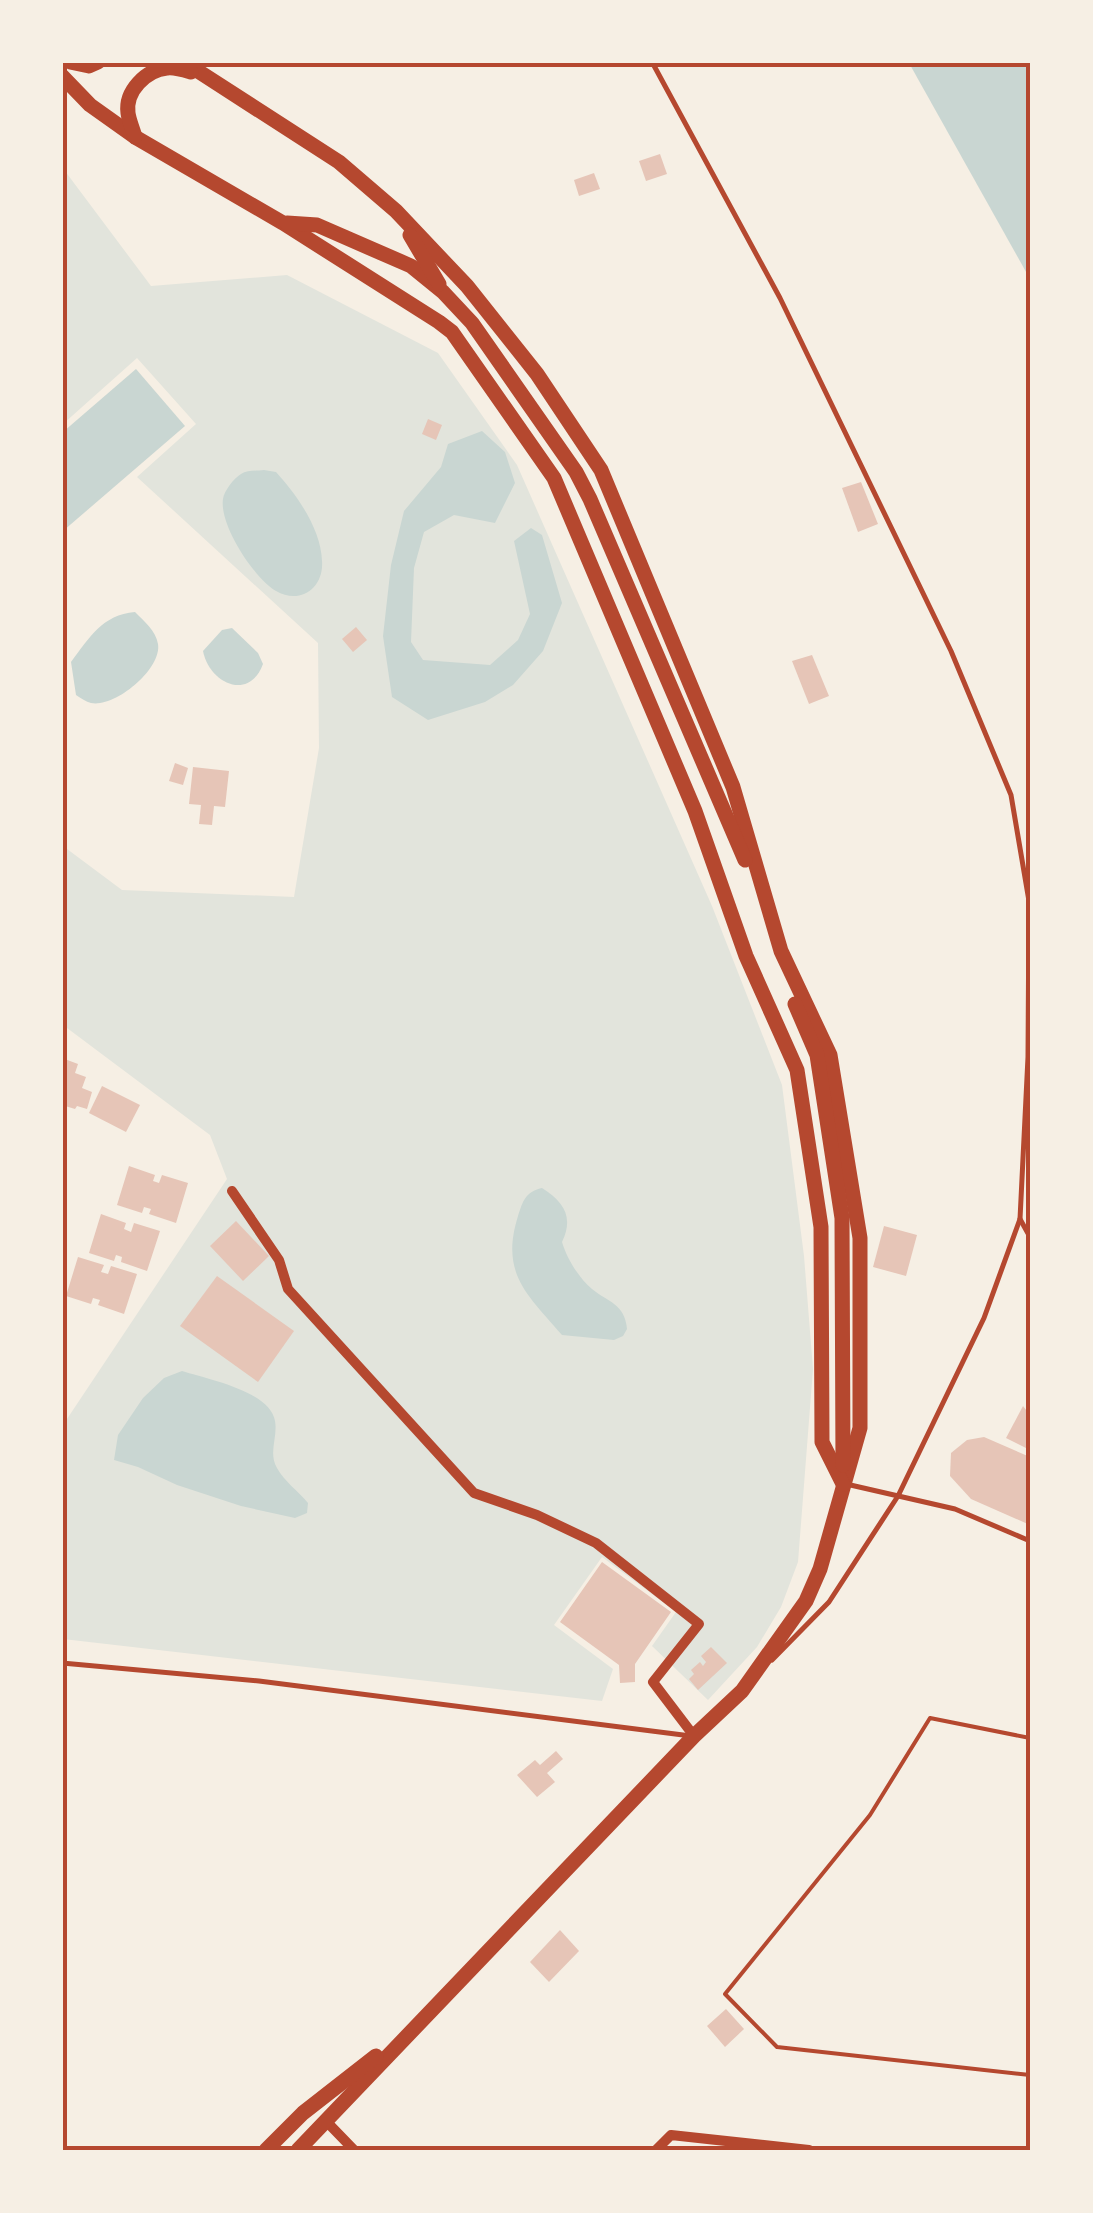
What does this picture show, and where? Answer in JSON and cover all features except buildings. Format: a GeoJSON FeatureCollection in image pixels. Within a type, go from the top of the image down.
{"type":"FeatureCollection","features":[{"type":"Feature","properties":{"kind":"main road"},"geometry":{"type":"LineString","coordinates":[[70,62],[89,66],[98,62]]}},
{"type":"Feature","properties":{"kind":"main road"},"geometry":{"type":"LineString","coordinates":[[184,62],[339,162],[396,211],[468,286],[538,374],[601,470],[733,788],[780,951],[830,1054],[860,1238],[860,1428],[820,1569],[806,1601],[742,1691],[694,1736],[298,2150]]}},
{"type":"Feature","properties":{"kind":"main road"},"geometry":{"type":"LineString","coordinates":[[135,137],[128,103],[136,84],[168,67],[200,73]]}},
{"type":"Feature","properties":{"kind":"main road"},"geometry":{"type":"LineString","coordinates":[[62,76],[90,105],[135,137],[283,223],[452,332],[554,478],[695,810],[746,956],[797,1070],[821,1227],[822,1442],[843,1484]]}},
{"type":"Feature","properties":{"kind":"main road"},"geometry":{"type":"LineString","coordinates":[[396,211],[444,292],[482,338],[576,472],[590,499],[747,863],[765,936],[816,1055],[844,1231],[843,1484]]}},
{"type":"Feature","properties":{"kind":"main road"},"geometry":{"type":"LineString","coordinates":[[283,223],[317,225],[410,266],[444,292]]}},
{"type":"Feature","properties":{"kind":"main road"},"geometry":{"type":"LineString","coordinates":[[266,2150],[303,2113],[427,2016]]}},
{"type":"Feature","properties":{"kind":"street"},"geometry":{"type":"LineString","coordinates":[[232,1192],[279,1260],[288,1289],[474,1493],[537,1515],[596,1543],[699,1624],[653,1682],[694,1736]]}},
{"type":"Feature","properties":{"kind":"street"},"geometry":{"type":"LineString","coordinates":[[325,2120],[354,2150]]}},
{"type":"Feature","properties":{"kind":"street"},"geometry":{"type":"LineString","coordinates":[[656,2150],[671,2135],[809,2150]]}},
{"type":"Feature","properties":{"kind":"lane"},"geometry":{"type":"LineString","coordinates":[[652,62],[789,316],[951,651],[1012,795],[1029,901],[1028,1057],[1020,1218],[984,1318],[898,1496],[829,1602],[742,1691]]}},
{"type":"Feature","properties":{"kind":"lane"},"geometry":{"type":"LineString","coordinates":[[1021,1197],[1030,1199]]}},
{"type":"Feature","properties":{"kind":"lane"},"geometry":{"type":"LineString","coordinates":[[1020,1218],[1030,1236]]}},
{"type":"Feature","properties":{"kind":"lane"},"geometry":{"type":"LineString","coordinates":[[843,1484],[955,1509],[1030,1541]]}},
{"type":"Feature","properties":{"kind":"lane"},"geometry":{"type":"LineString","coordinates":[[62,1663],[259,1682],[694,1736]]}},
{"type":"Feature","properties":{"kind":"path"},"geometry":{"type":"LineString","coordinates":[[1030,1738],[930,1718],[870,1815],[726,1994],[777,2046],[1030,2075]]}},
{"type":"Feature","properties":{"kind":"shaded area"},"geometry":{"type":"Polygon","coordinates":[[[909,63],[1030,63],[1030,279],[909,63]]]}},
{"type":"Feature","properties":{"kind":"shaded area"},"geometry":{"type":"Polygon","coordinates":[[[62,167],[151,286],[287,275],[438,353],[517,465],[712,906],[782,1085],[804,1256],[813,1369],[798,1562],[781,1607],[757,1647],[708,1700],[652,1646],[676,1612],[602,1557],[554,1625],[613,1669],[602,1701],[63,1639],[63,1425],[227,1179],[210,1135],[63,1025],[63,846],[122,890],[294,897],[319,748],[318,643],[137,477],[196,424],[137,358],[63,424],[62,167]]]}},
{"type":"Feature","properties":{"kind":"shaded area"},"geometry":{"type":"Polygon","coordinates":[[[136,369],[185,426],[63,531],[63,432],[136,369]]]}},
{"type":"Feature","properties":{"kind":"shaded area"},"geometry":{"type":"Polygon","coordinates":[[[482,431],[505,452],[515,483],[495,523],[454,515],[424,532],[414,568],[411,642],[423,660],[490,665],[518,640],[530,614],[514,541],[531,528],[542,535],[562,603],[543,651],[513,685],[485,702],[428,720],[392,697],[383,636],[391,565],[404,511],[441,467],[448,444],[482,431]]]}},
{"type":"Feature","properties":{"kind":"shaded area"},"geometry":{"type":"Polygon","coordinates":[[[264,470],[276,472],[300,502],[321,549],[319,579],[302,595],[285,595],[267,584],[240,550],[226,523],[223,499],[235,478],[264,470]]]}},
{"type":"Feature","properties":{"kind":"shaded area"},"geometry":{"type":"Polygon","coordinates":[[[135,612],[157,639],[153,664],[135,685],[112,699],[91,703],[76,695],[71,662],[105,623],[135,612]]]}},
{"type":"Feature","properties":{"kind":"shaded area"},"geometry":{"type":"Polygon","coordinates":[[[232,628],[258,653],[263,664],[249,683],[230,684],[221,679],[203,651],[222,630],[232,628]]]}},
{"type":"Feature","properties":{"kind":"shaded area"},"geometry":{"type":"Polygon","coordinates":[[[542,1188],[565,1211],[567,1225],[562,1242],[574,1268],[587,1285],[623,1314],[627,1329],[623,1336],[614,1340],[562,1335],[520,1282],[512,1253],[513,1236],[526,1198],[542,1188]]]}},
{"type":"Feature","properties":{"kind":"shaded area"},"geometry":{"type":"Polygon","coordinates":[[[182,1371],[250,1394],[271,1411],[276,1427],[274,1462],[308,1503],[307,1513],[295,1518],[241,1506],[114,1460],[118,1435],[143,1398],[164,1378],[182,1371]]]}}]}
